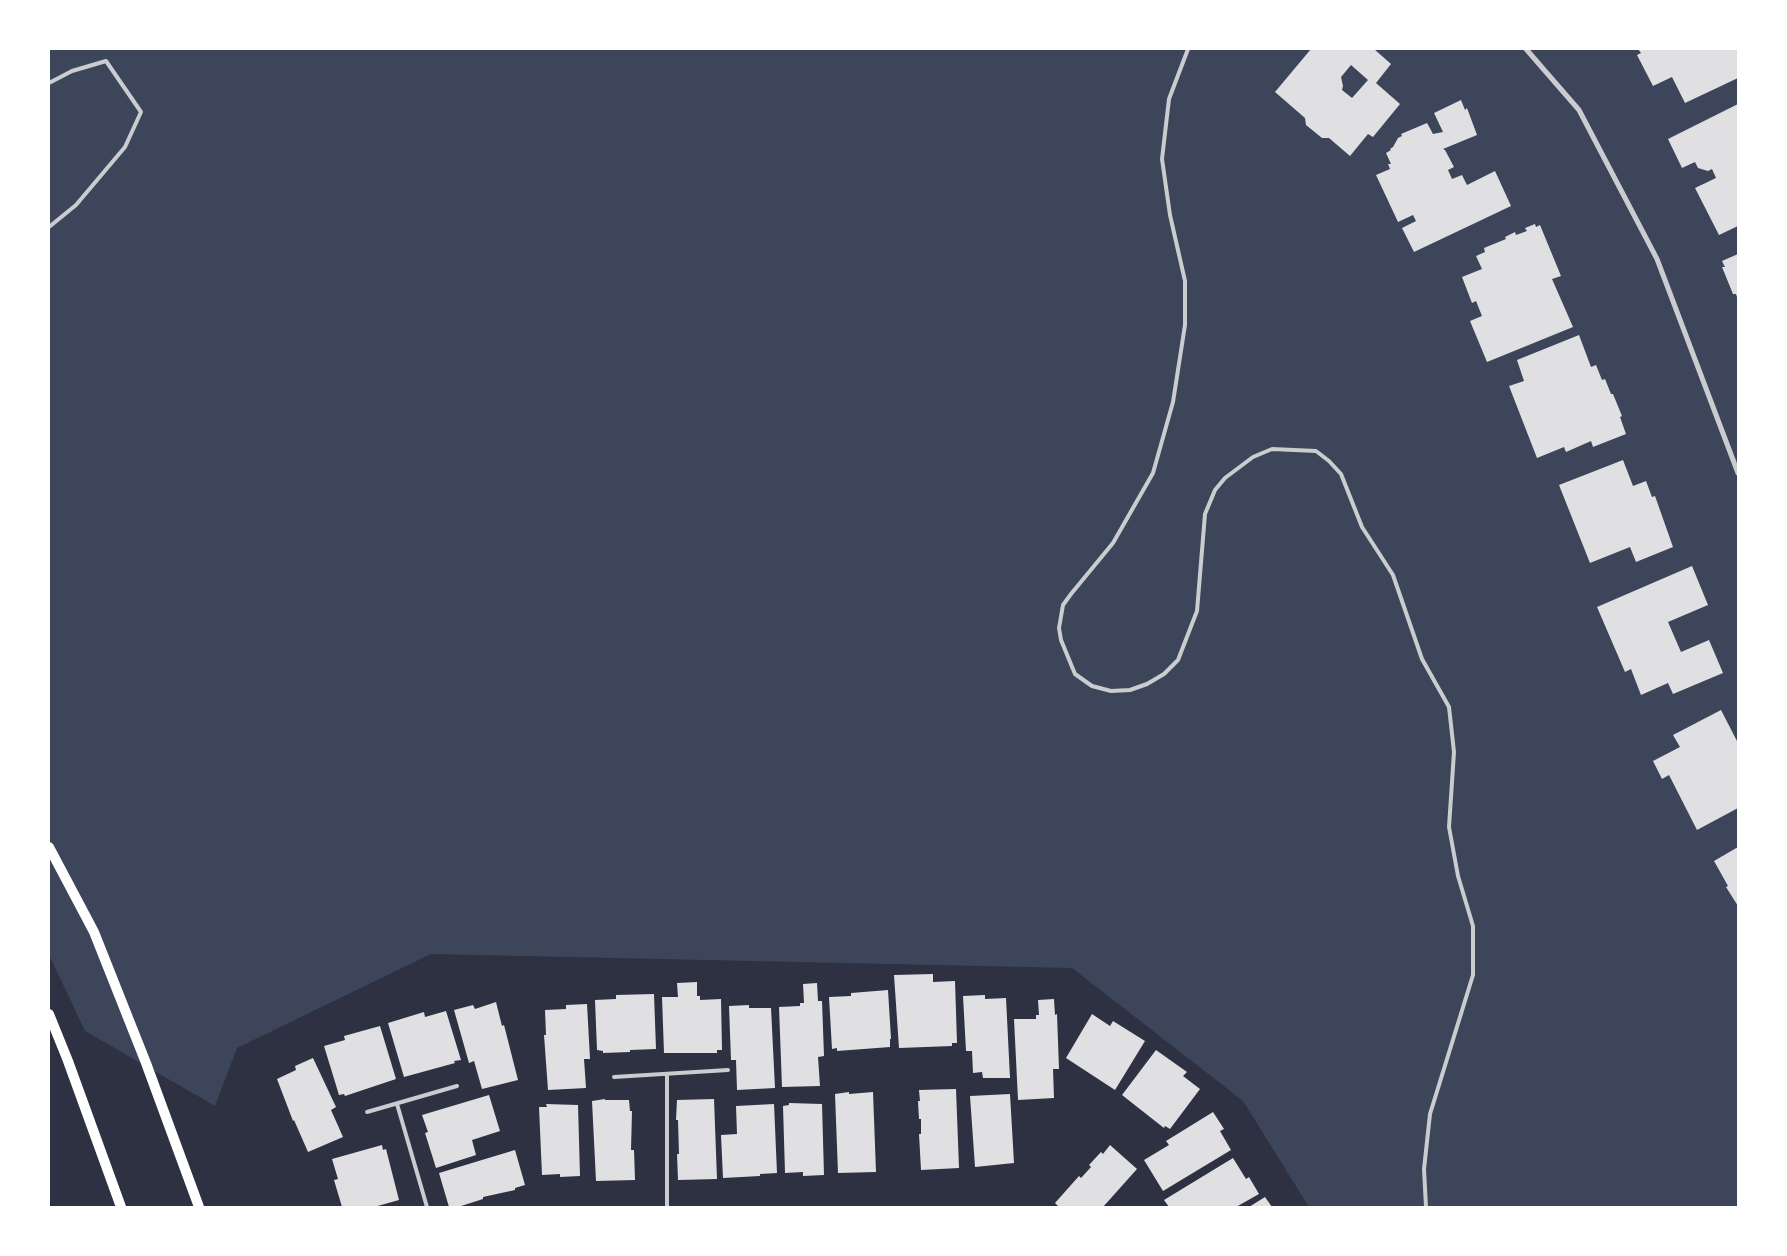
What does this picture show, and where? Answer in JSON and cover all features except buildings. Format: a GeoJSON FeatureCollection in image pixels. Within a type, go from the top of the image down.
{"type":"FeatureCollection","features":[{"type":"Feature","properties":{"kind":"main road"},"geometry":{"type":"LineString","coordinates":[[49,847],[94,932],[146,1062],[199,1207]]}},
{"type":"Feature","properties":{"kind":"main road"},"geometry":{"type":"LineString","coordinates":[[49,1014],[121,1207]]}},
{"type":"Feature","properties":{"kind":"street"},"geometry":{"type":"LineString","coordinates":[[1526,49],[1579,110],[1657,259],[1738,473]]}},
{"type":"Feature","properties":{"kind":"lane"},"geometry":{"type":"LineString","coordinates":[[1188,49],[1168,99],[1162,160],[1170,215],[1184,281],[1185,325],[1173,402],[1153,474],[1113,543],[1063,605],[1059,628],[1061,640],[1075,674],[1092,686],[1111,692],[1130,690],[1147,684],[1164,674],[1178,660],[1197,612],[1205,514],[1215,490],[1225,478],[1253,457],[1272,449],[1316,451],[1341,474],[1362,527],[1393,575],[1422,659],[1449,707],[1454,752],[1449,828],[1458,876],[1473,926],[1473,975],[1430,1114],[1424,1169],[1426,1207]]}},
{"type":"Feature","properties":{"kind":"lane"},"geometry":{"type":"LineString","coordinates":[[49,83],[72,71],[106,61],[141,112],[125,147],[76,205],[49,227]]}},
{"type":"Feature","properties":{"kind":"lane"},"geometry":{"type":"LineString","coordinates":[[614,1077],[728,1070]]}},
{"type":"Feature","properties":{"kind":"lane"},"geometry":{"type":"LineString","coordinates":[[667,1074],[667,1207]]}},
{"type":"Feature","properties":{"kind":"lane"},"geometry":{"type":"LineString","coordinates":[[368,1112],[457,1086]]}},
{"type":"Feature","properties":{"kind":"lane"},"geometry":{"type":"LineString","coordinates":[[397,1104],[427,1207]]}},
{"type":"Feature","properties":{"kind":"shaded area"},"geometry":{"type":"Polygon","coordinates":[[[49,49],[1738,49],[1738,1207],[1309,1207],[1243,1101],[1072,968],[431,954],[237,1048],[215,1106],[85,1031],[49,955],[49,49]]]}}]}
